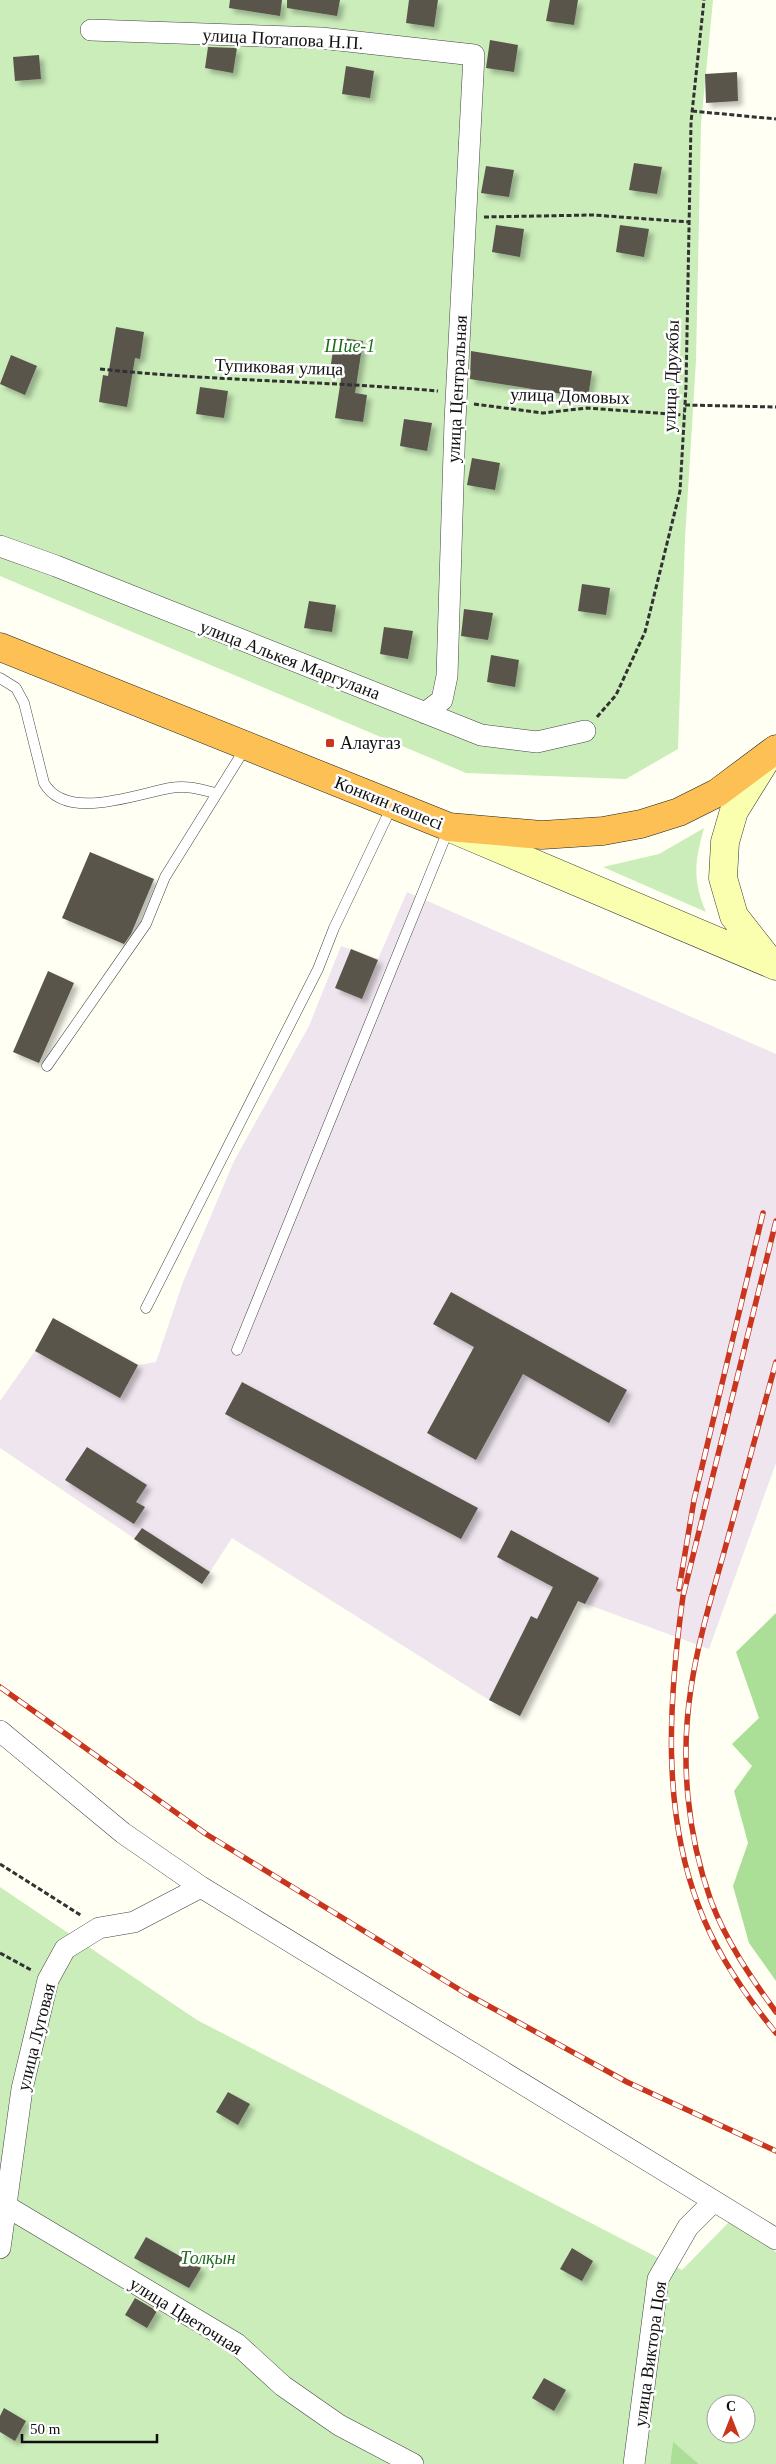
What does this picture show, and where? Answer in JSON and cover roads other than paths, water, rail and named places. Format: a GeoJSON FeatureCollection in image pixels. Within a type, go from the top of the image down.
{"type":"FeatureCollection","features":[{"type":"Feature","properties":{"kind":"highway","name":"Конкин көшесі"},"geometry":{"type":"LineString","coordinates":[[1,651],[247,746],[449,827]]}},
{"type":"Feature","properties":{"kind":"highway"},"geometry":{"type":"LineString","coordinates":[[449,827],[542,836],[603,831],[641,824],[679,812],[718,793],[771,753]]}},
{"type":"Feature","properties":{"kind":"main road"},"geometry":{"type":"LineString","coordinates":[[771,753],[734,811],[725,842],[724,878],[734,916],[774,966]]}},
{"type":"Feature","properties":{"kind":"main road","name":"Конкин көшесі"},"geometry":{"type":"LineString","coordinates":[[449,827],[774,966]]}},
{"type":"Feature","properties":{"kind":"street","name":"улица Потапова Н.П."},"geometry":{"type":"LineString","coordinates":[[91,30],[321,38],[474,56]]}},
{"type":"Feature","properties":{"kind":"street","name":"улица Центральная"},"geometry":{"type":"LineString","coordinates":[[425,713],[442,700],[448,676],[456,398],[474,56]]}},
{"type":"Feature","properties":{"kind":"street","name":"улица Алькея Маргулана"},"geometry":{"type":"LineString","coordinates":[[0,546],[56,566],[481,735],[537,742],[585,731]]}},
{"type":"Feature","properties":{"kind":"street"},"geometry":{"type":"LineString","coordinates":[[0,1732],[123,1833],[201,1887],[776,2239]]}},
{"type":"Feature","properties":{"kind":"street","name":"улица Луговая"},"geometry":{"type":"LineString","coordinates":[[0,2248],[4,2194],[22,2089],[48,1980],[65,1949],[99,1928],[134,1922],[201,1887]]}},
{"type":"Feature","properties":{"kind":"street","name":"улица Цветочная"},"geometry":{"type":"LineString","coordinates":[[4,2194],[237,2344],[282,2386],[339,2425],[413,2464]]}},
{"type":"Feature","properties":{"kind":"street","name":"улица Виктора Цоя"},"geometry":{"type":"LineString","coordinates":[[634,2464],[658,2279],[688,2226],[713,2202]]}},
{"type":"Feature","properties":{"kind":"lane"},"geometry":{"type":"LineString","coordinates":[[0,678],[16,688],[24,703],[44,783],[49,792],[58,798],[83,802],[119,802],[170,788],[193,787],[215,793]]}},
{"type":"Feature","properties":{"kind":"lane"},"geometry":{"type":"LineString","coordinates":[[47,1066],[146,924],[165,877],[215,793],[247,746]]}},
{"type":"Feature","properties":{"kind":"lane"},"geometry":{"type":"LineString","coordinates":[[146,1308],[318,969],[334,928],[392,805]]}},
{"type":"Feature","properties":{"kind":"lane"},"geometry":{"type":"LineString","coordinates":[[237,1350],[449,827]]}},
{"type":"Feature","properties":{"kind":"railway"},"geometry":{"type":"LineString","coordinates":[[679,1589],[694,1500],[763,1213]]}},
{"type":"Feature","properties":{"kind":"railway"},"geometry":{"type":"LineString","coordinates":[[776,1221],[683,1596],[674,1674],[671,1753],[678,1831],[687,1870],[699,1907],[714,1941],[732,1973],[776,2033]]}},
{"type":"Feature","properties":{"kind":"railway"},"geometry":{"type":"LineString","coordinates":[[776,1362],[702,1634],[691,1688],[686,1742],[686,1769],[691,1823],[696,1849],[711,1901],[740,1959],[776,2012]]}},
{"type":"Feature","properties":{"kind":"railway"},"geometry":{"type":"LineString","coordinates":[[0,1687],[206,1834],[465,1993],[627,2082],[776,2151]]}},
{"type":"Feature","properties":{"kind":"place","name":"Алаугаз"},"geometry":{"type":"Point","coordinates":[330,743]}},
{"type":"Feature","properties":{"kind":"park label","name":"Шие-1"},"geometry":{"type":"Point","coordinates":[350,346]}},
{"type":"Feature","properties":{"kind":"park label","name":"Толқын"},"geometry":{"type":"Point","coordinates":[208,2258]}}]}
